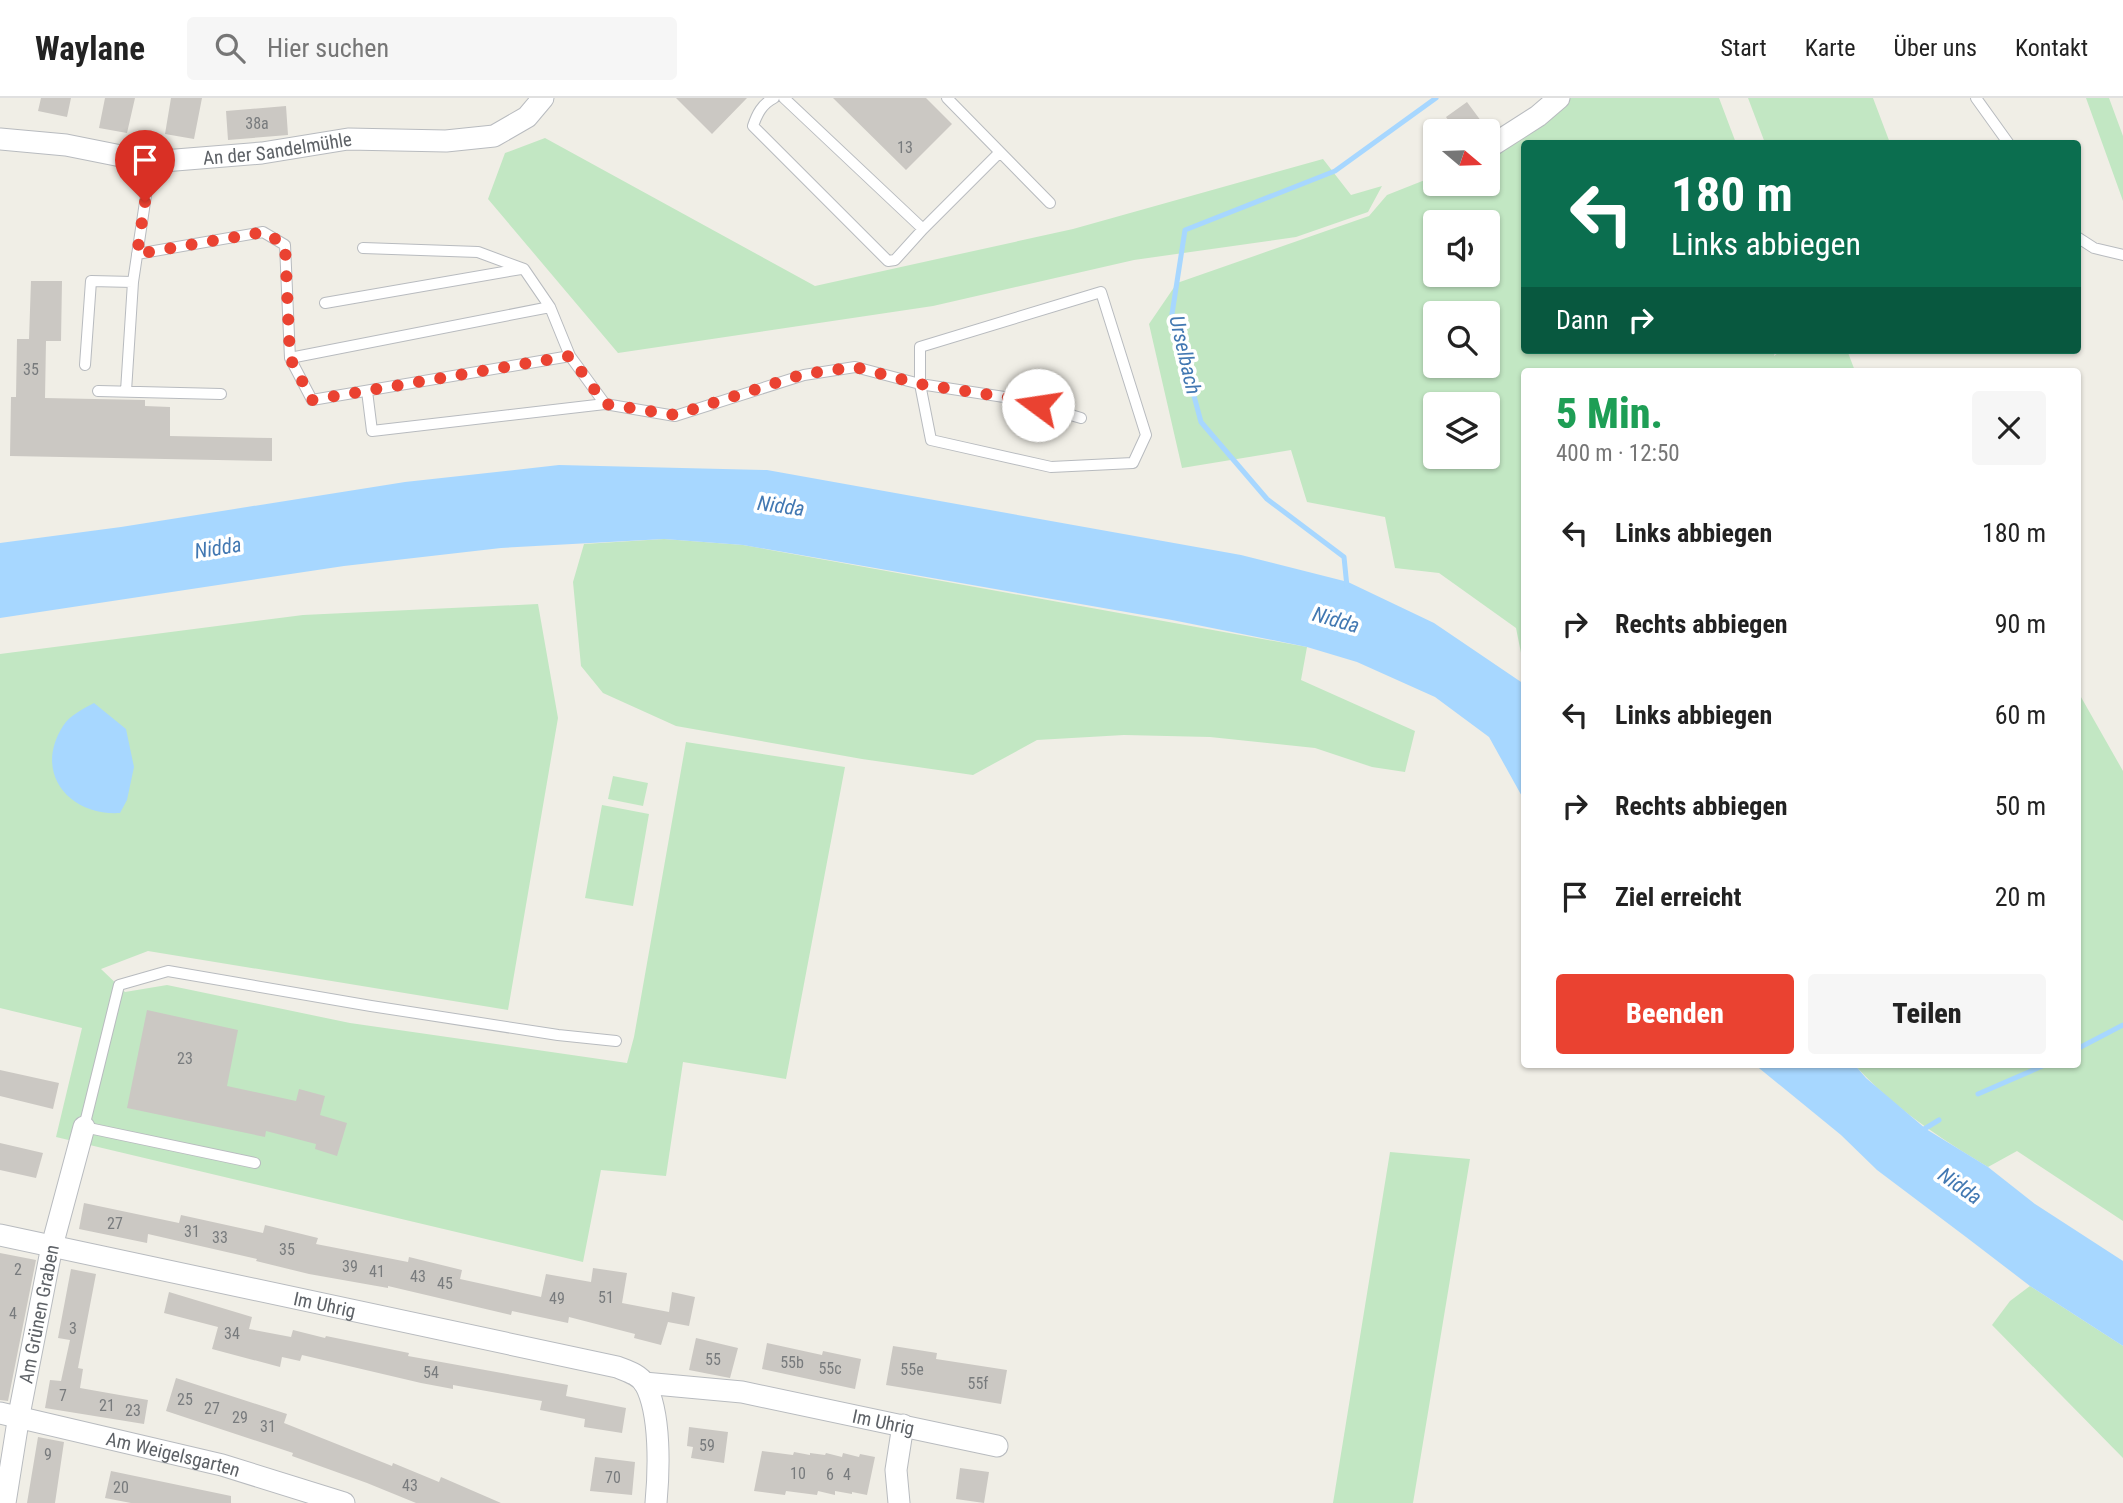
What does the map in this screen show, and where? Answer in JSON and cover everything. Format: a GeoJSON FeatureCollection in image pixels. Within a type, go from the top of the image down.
{"type":"FeatureCollection","features":[{"type":"Feature","properties":{"kind":"street","name":"An der Sandelmühle"},"geometry":{"type":"LineString","coordinates":[[0,139],[66,145],[151,162],[262,153],[348,139],[446,141],[494,136],[527,117],[544,98]]}},
{"type":"Feature","properties":{"kind":"street"},"geometry":{"type":"LineString","coordinates":[[1500,140],[1538,116],[1559,98]]}},
{"type":"Feature","properties":{"kind":"street","name":"Am Grünen Graben"},"geometry":{"type":"LineString","coordinates":[[5,1503],[9,1414],[84,1127]]}},
{"type":"Feature","properties":{"kind":"street","name":"Im Uhrig"},"geometry":{"type":"LineString","coordinates":[[0,1235],[617,1367],[636,1375],[645,1383],[741,1392],[997,1446]]}},
{"type":"Feature","properties":{"kind":"street"},"geometry":{"type":"LineString","coordinates":[[645,1383],[657,1439],[656,1503]]}},
{"type":"Feature","properties":{"kind":"street","name":"Am Weigelsgarten"},"geometry":{"type":"LineString","coordinates":[[9,1414],[222,1465],[344,1503]]}},
{"type":"Feature","properties":{"kind":"street"},"geometry":{"type":"LineString","coordinates":[[899,1503],[896,1470],[903,1425]]}},
{"type":"Feature","properties":{"kind":"lane"},"geometry":{"type":"LineString","coordinates":[[774,98],[757,114],[753,126],[888,261],[895,260],[1000,152]]}},
{"type":"Feature","properties":{"kind":"lane"},"geometry":{"type":"LineString","coordinates":[[784,98],[923,229]]}},
{"type":"Feature","properties":{"kind":"lane"},"geometry":{"type":"LineString","coordinates":[[947,98],[1050,203]]}},
{"type":"Feature","properties":{"kind":"lane"},"geometry":{"type":"LineString","coordinates":[[1976,98],[2006,140]]}},
{"type":"Feature","properties":{"kind":"lane"},"geometry":{"type":"LineString","coordinates":[[126,391],[133,282],[151,162]]}},
{"type":"Feature","properties":{"kind":"lane"},"geometry":{"type":"LineString","coordinates":[[137,254],[264,232],[285,245],[290,358],[312,400],[570,356]]}},
{"type":"Feature","properties":{"kind":"lane"},"geometry":{"type":"LineString","coordinates":[[2081,239],[2095,248],[2123,256]]}},
{"type":"Feature","properties":{"kind":"lane"},"geometry":{"type":"LineString","coordinates":[[363,248],[478,252],[524,269],[550,307],[570,356],[605,404]]}},
{"type":"Feature","properties":{"kind":"lane"},"geometry":{"type":"LineString","coordinates":[[325,303],[524,269]]}},
{"type":"Feature","properties":{"kind":"lane"},"geometry":{"type":"LineString","coordinates":[[85,365],[91,281],[133,282]]}},
{"type":"Feature","properties":{"kind":"lane"},"geometry":{"type":"LineString","coordinates":[[1101,292],[1146,435],[1133,463],[1051,467],[931,440],[920,384],[920,347],[1101,292]]}},
{"type":"Feature","properties":{"kind":"lane"},"geometry":{"type":"LineString","coordinates":[[290,358],[550,307]]}},
{"type":"Feature","properties":{"kind":"lane"},"geometry":{"type":"LineString","coordinates":[[367,391],[372,431],[605,404],[675,415],[804,374],[855,367],[920,384],[1017,399],[1081,418]]}},
{"type":"Feature","properties":{"kind":"lane"},"geometry":{"type":"LineString","coordinates":[[98,391],[220,394]]}},
{"type":"Feature","properties":{"kind":"lane"},"geometry":{"type":"LineString","coordinates":[[255,1163],[84,1127],[119,985],[168,971],[371,1006],[558,1035],[616,1041]]}},
{"type":"Feature","properties":{"kind":"green space"},"geometry":{"type":"Polygon","coordinates":[[[1566,98],[1719,98],[1735,140],[1521,140],[1521,354],[1849,354],[1854,368],[1521,368],[1521,653],[1516,628],[1439,573],[1395,568],[1385,517],[1307,502],[1291,450],[1182,468],[1149,324],[1177,283],[1369,216],[1387,195],[1423,181],[1423,196],[1500,196],[1500,146],[1566,98]]]}},
{"type":"Feature","properties":{"kind":"green space"},"geometry":{"type":"Polygon","coordinates":[[[1748,98],[1873,98],[1889,140],[1764,140],[1748,98]]]}},
{"type":"Feature","properties":{"kind":"green space"},"geometry":{"type":"Polygon","coordinates":[[[2086,98],[2109,98],[2123,136],[2123,201],[2086,98]]]}},
{"type":"Feature","properties":{"kind":"green space"},"geometry":{"type":"Polygon","coordinates":[[[545,138],[815,286],[1073,229],[1323,159],[1351,195],[1382,186],[1368,212],[1296,237],[1134,260],[933,306],[618,353],[488,199],[505,153],[545,138]]]}},
{"type":"Feature","properties":{"kind":"green space"},"geometry":{"type":"Polygon","coordinates":[[[664,539],[743,545],[1307,647],[1301,680],[1415,731],[1405,772],[1372,767],[1315,748],[1210,737],[1124,735],[1037,740],[973,775],[862,759],[676,726],[603,693],[581,666],[573,582],[584,544],[664,539]]]}},
{"type":"Feature","properties":{"kind":"green space"},"geometry":{"type":"Polygon","coordinates":[[[538,604],[558,718],[508,1010],[148,951],[101,969],[125,992],[167,985],[350,1023],[627,1063],[634,1037],[686,742],[845,767],[786,1079],[683,1062],[666,1176],[601,1170],[583,1262],[56,1137],[82,1028],[0,1008],[0,654],[303,615],[538,604]]]}},
{"type":"Feature","properties":{"kind":"green space"},"geometry":{"type":"Polygon","coordinates":[[[2081,697],[2123,771],[2123,1221],[2017,1151],[1988,1167],[1900,1108],[1858,1068],[2081,1068],[2081,697]]]}},
{"type":"Feature","properties":{"kind":"green space"},"geometry":{"type":"Polygon","coordinates":[[[613,776],[648,783],[643,806],[608,799],[613,776]]]}},
{"type":"Feature","properties":{"kind":"green space"},"geometry":{"type":"Polygon","coordinates":[[[602,805],[649,814],[633,906],[585,898],[602,805]]]}},
{"type":"Feature","properties":{"kind":"green space"},"geometry":{"type":"Polygon","coordinates":[[[1390,1152],[1470,1159],[1413,1503],[1333,1503],[1390,1152]]]}},
{"type":"Feature","properties":{"kind":"green space"},"geometry":{"type":"Polygon","coordinates":[[[2030,1286],[2123,1346],[2123,1458],[1992,1325],[2010,1301],[2030,1286]]]}},
{"type":"Feature","properties":{"kind":"water","name":"Nidda"},"geometry":{"type":"Polygon","coordinates":[[[559,465],[767,470],[1241,555],[1348,582],[1434,623],[1521,682],[1521,795],[1489,737],[1435,697],[1357,662],[1307,647],[1172,620],[743,545],[664,539],[501,548],[344,566],[0,618],[0,543],[121,527],[405,482],[559,465]]]}},
{"type":"Feature","properties":{"kind":"water"},"geometry":{"type":"Polygon","coordinates":[[[94,703],[126,729],[134,767],[127,800],[120,813],[85,807],[61,788],[54,775],[52,760],[55,743],[63,726],[73,715],[94,703]]]}},
{"type":"Feature","properties":{"kind":"water","name":"Nidda"},"geometry":{"type":"Polygon","coordinates":[[[1759,1068],[1857,1068],[1926,1129],[1988,1167],[2035,1204],[2123,1261],[2123,1346],[2030,1286],[1877,1170],[1841,1135],[1759,1068]]]}},
{"type":"Feature","properties":{"kind":"building"},"geometry":{"type":"Polygon","coordinates":[[[41,98],[71,98],[67,117],[38,111],[41,98]]]}},
{"type":"Feature","properties":{"kind":"building"},"geometry":{"type":"Polygon","coordinates":[[[105,98],[135,98],[127,133],[99,128],[105,98]]]}},
{"type":"Feature","properties":{"kind":"building"},"geometry":{"type":"Polygon","coordinates":[[[171,98],[202,98],[194,139],[165,134],[171,98]]]}},
{"type":"Feature","properties":{"kind":"building"},"geometry":{"type":"Polygon","coordinates":[[[676,98],[747,98],[712,134],[676,98]]]}},
{"type":"Feature","properties":{"kind":"building"},"geometry":{"type":"Polygon","coordinates":[[[833,98],[926,98],[952,124],[906,170],[833,98]]]}},
{"type":"Feature","properties":{"kind":"building"},"geometry":{"type":"Polygon","coordinates":[[[1467,102],[1480,119],[1447,119],[1446,117],[1467,102]]]}},
{"type":"Feature","properties":{"kind":"building"},"geometry":{"type":"Polygon","coordinates":[[[286,106],[288,135],[228,140],[226,111],[286,106]]]}},
{"type":"Feature","properties":{"kind":"building"},"geometry":{"type":"Polygon","coordinates":[[[31,281],[62,281],[61,341],[46,341],[45,398],[145,400],[145,406],[170,407],[170,436],[272,438],[272,461],[10,456],[11,397],[16,397],[17,339],[29,339],[31,281]]]}},
{"type":"Feature","properties":{"kind":"building"},"geometry":{"type":"Polygon","coordinates":[[[147,1010],[238,1030],[227,1086],[296,1101],[299,1089],[325,1096],[320,1115],[347,1123],[337,1156],[315,1149],[316,1144],[266,1131],[265,1137],[127,1108],[147,1010]]]}},
{"type":"Feature","properties":{"kind":"building"},"geometry":{"type":"Polygon","coordinates":[[[0,1070],[59,1083],[53,1109],[0,1096],[0,1070]]]}},
{"type":"Feature","properties":{"kind":"building"},"geometry":{"type":"Polygon","coordinates":[[[0,1143],[43,1153],[36,1178],[0,1170],[0,1143]]]}},
{"type":"Feature","properties":{"kind":"building"},"geometry":{"type":"Polygon","coordinates":[[[84,1203],[179,1223],[181,1215],[263,1233],[265,1225],[318,1238],[316,1244],[408,1262],[409,1257],[462,1270],[460,1279],[541,1297],[546,1274],[591,1282],[593,1268],[627,1273],[622,1303],[669,1312],[672,1292],[695,1297],[689,1326],[668,1322],[661,1345],[634,1338],[635,1334],[569,1317],[568,1323],[512,1311],[511,1315],[388,1286],[309,1274],[148,1234],[147,1243],[79,1229],[84,1203]]]}},
{"type":"Feature","properties":{"kind":"building"},"geometry":{"type":"Polygon","coordinates":[[[0,1253],[36,1260],[8,1401],[0,1400],[0,1253]]]}},
{"type":"Feature","properties":{"kind":"building"},"geometry":{"type":"Polygon","coordinates":[[[71,1269],[96,1274],[78,1368],[83,1369],[80,1388],[148,1400],[144,1424],[45,1408],[50,1380],[61,1381],[70,1340],[58,1338],[71,1269]]]}},
{"type":"Feature","properties":{"kind":"building"},"geometry":{"type":"Polygon","coordinates":[[[169,1292],[252,1317],[249,1329],[291,1337],[293,1330],[409,1353],[408,1356],[568,1385],[566,1396],[626,1408],[622,1433],[584,1427],[585,1419],[540,1410],[542,1401],[453,1385],[453,1389],[421,1383],[302,1355],[300,1361],[282,1357],[280,1367],[212,1349],[218,1327],[164,1313],[169,1292]]]}},
{"type":"Feature","properties":{"kind":"building"},"geometry":{"type":"Polygon","coordinates":[[[696,1338],[738,1348],[730,1378],[689,1370],[696,1338]]]}},
{"type":"Feature","properties":{"kind":"building"},"geometry":{"type":"Polygon","coordinates":[[[767,1343],[822,1355],[823,1351],[861,1359],[855,1389],[762,1369],[767,1343]]]}},
{"type":"Feature","properties":{"kind":"building"},"geometry":{"type":"Polygon","coordinates":[[[893,1346],[937,1353],[936,1359],[1007,1370],[1001,1404],[886,1385],[893,1346]]]}},
{"type":"Feature","properties":{"kind":"building"},"geometry":{"type":"Polygon","coordinates":[[[176,1378],[287,1414],[284,1423],[392,1466],[393,1463],[439,1482],[441,1477],[501,1503],[416,1503],[292,1456],[293,1453],[166,1411],[176,1378]]]}},
{"type":"Feature","properties":{"kind":"building"},"geometry":{"type":"Polygon","coordinates":[[[689,1427],[728,1432],[724,1463],[691,1458],[693,1447],[687,1446],[689,1427]]]}},
{"type":"Feature","properties":{"kind":"building"},"geometry":{"type":"Polygon","coordinates":[[[38,1437],[64,1442],[55,1503],[27,1503],[38,1437]]]}},
{"type":"Feature","properties":{"kind":"building"},"geometry":{"type":"Polygon","coordinates":[[[762,1451],[793,1455],[794,1452],[810,1455],[826,1453],[842,1457],[843,1453],[875,1457],[867,1495],[835,1491],[835,1495],[818,1491],[817,1495],[786,1491],[785,1495],[754,1491],[762,1451]]]}},
{"type":"Feature","properties":{"kind":"building"},"geometry":{"type":"Polygon","coordinates":[[[595,1457],[635,1462],[632,1495],[590,1491],[595,1457]]]}},
{"type":"Feature","properties":{"kind":"building"},"geometry":{"type":"Polygon","coordinates":[[[960,1468],[989,1472],[984,1503],[956,1499],[960,1468]]]}},
{"type":"Feature","properties":{"kind":"building"},"geometry":{"type":"Polygon","coordinates":[[[111,1471],[231,1496],[231,1503],[131,1503],[105,1498],[111,1471]]]}},
{"type":"Feature","properties":{"kind":"waterway","name":"Urselbach"},"geometry":{"type":"LineString","coordinates":[[1347,587],[1344,557],[1267,499],[1201,422],[1172,314],[1185,230],[1335,171],[1436,98]]}},
{"type":"Feature","properties":{"kind":"waterway"},"geometry":{"type":"LineString","coordinates":[[2081,1047],[2123,1025]]}},
{"type":"Feature","properties":{"kind":"waterway"},"geometry":{"type":"LineString","coordinates":[[1978,1094],[2038,1068]]}},
{"type":"Feature","properties":{"kind":"waterway"},"geometry":{"type":"LineString","coordinates":[[1921,1131],[1939,1120]]}},
{"type":"Feature","properties":{"kind":"route"},"geometry":{"type":"LineString","coordinates":[[145,202],[137,254],[264,232],[285,245],[290,358],[312,400],[570,356],[605,404],[675,415],[804,374],[855,367],[920,384],[1017,399],[1038,405]]}}]}
